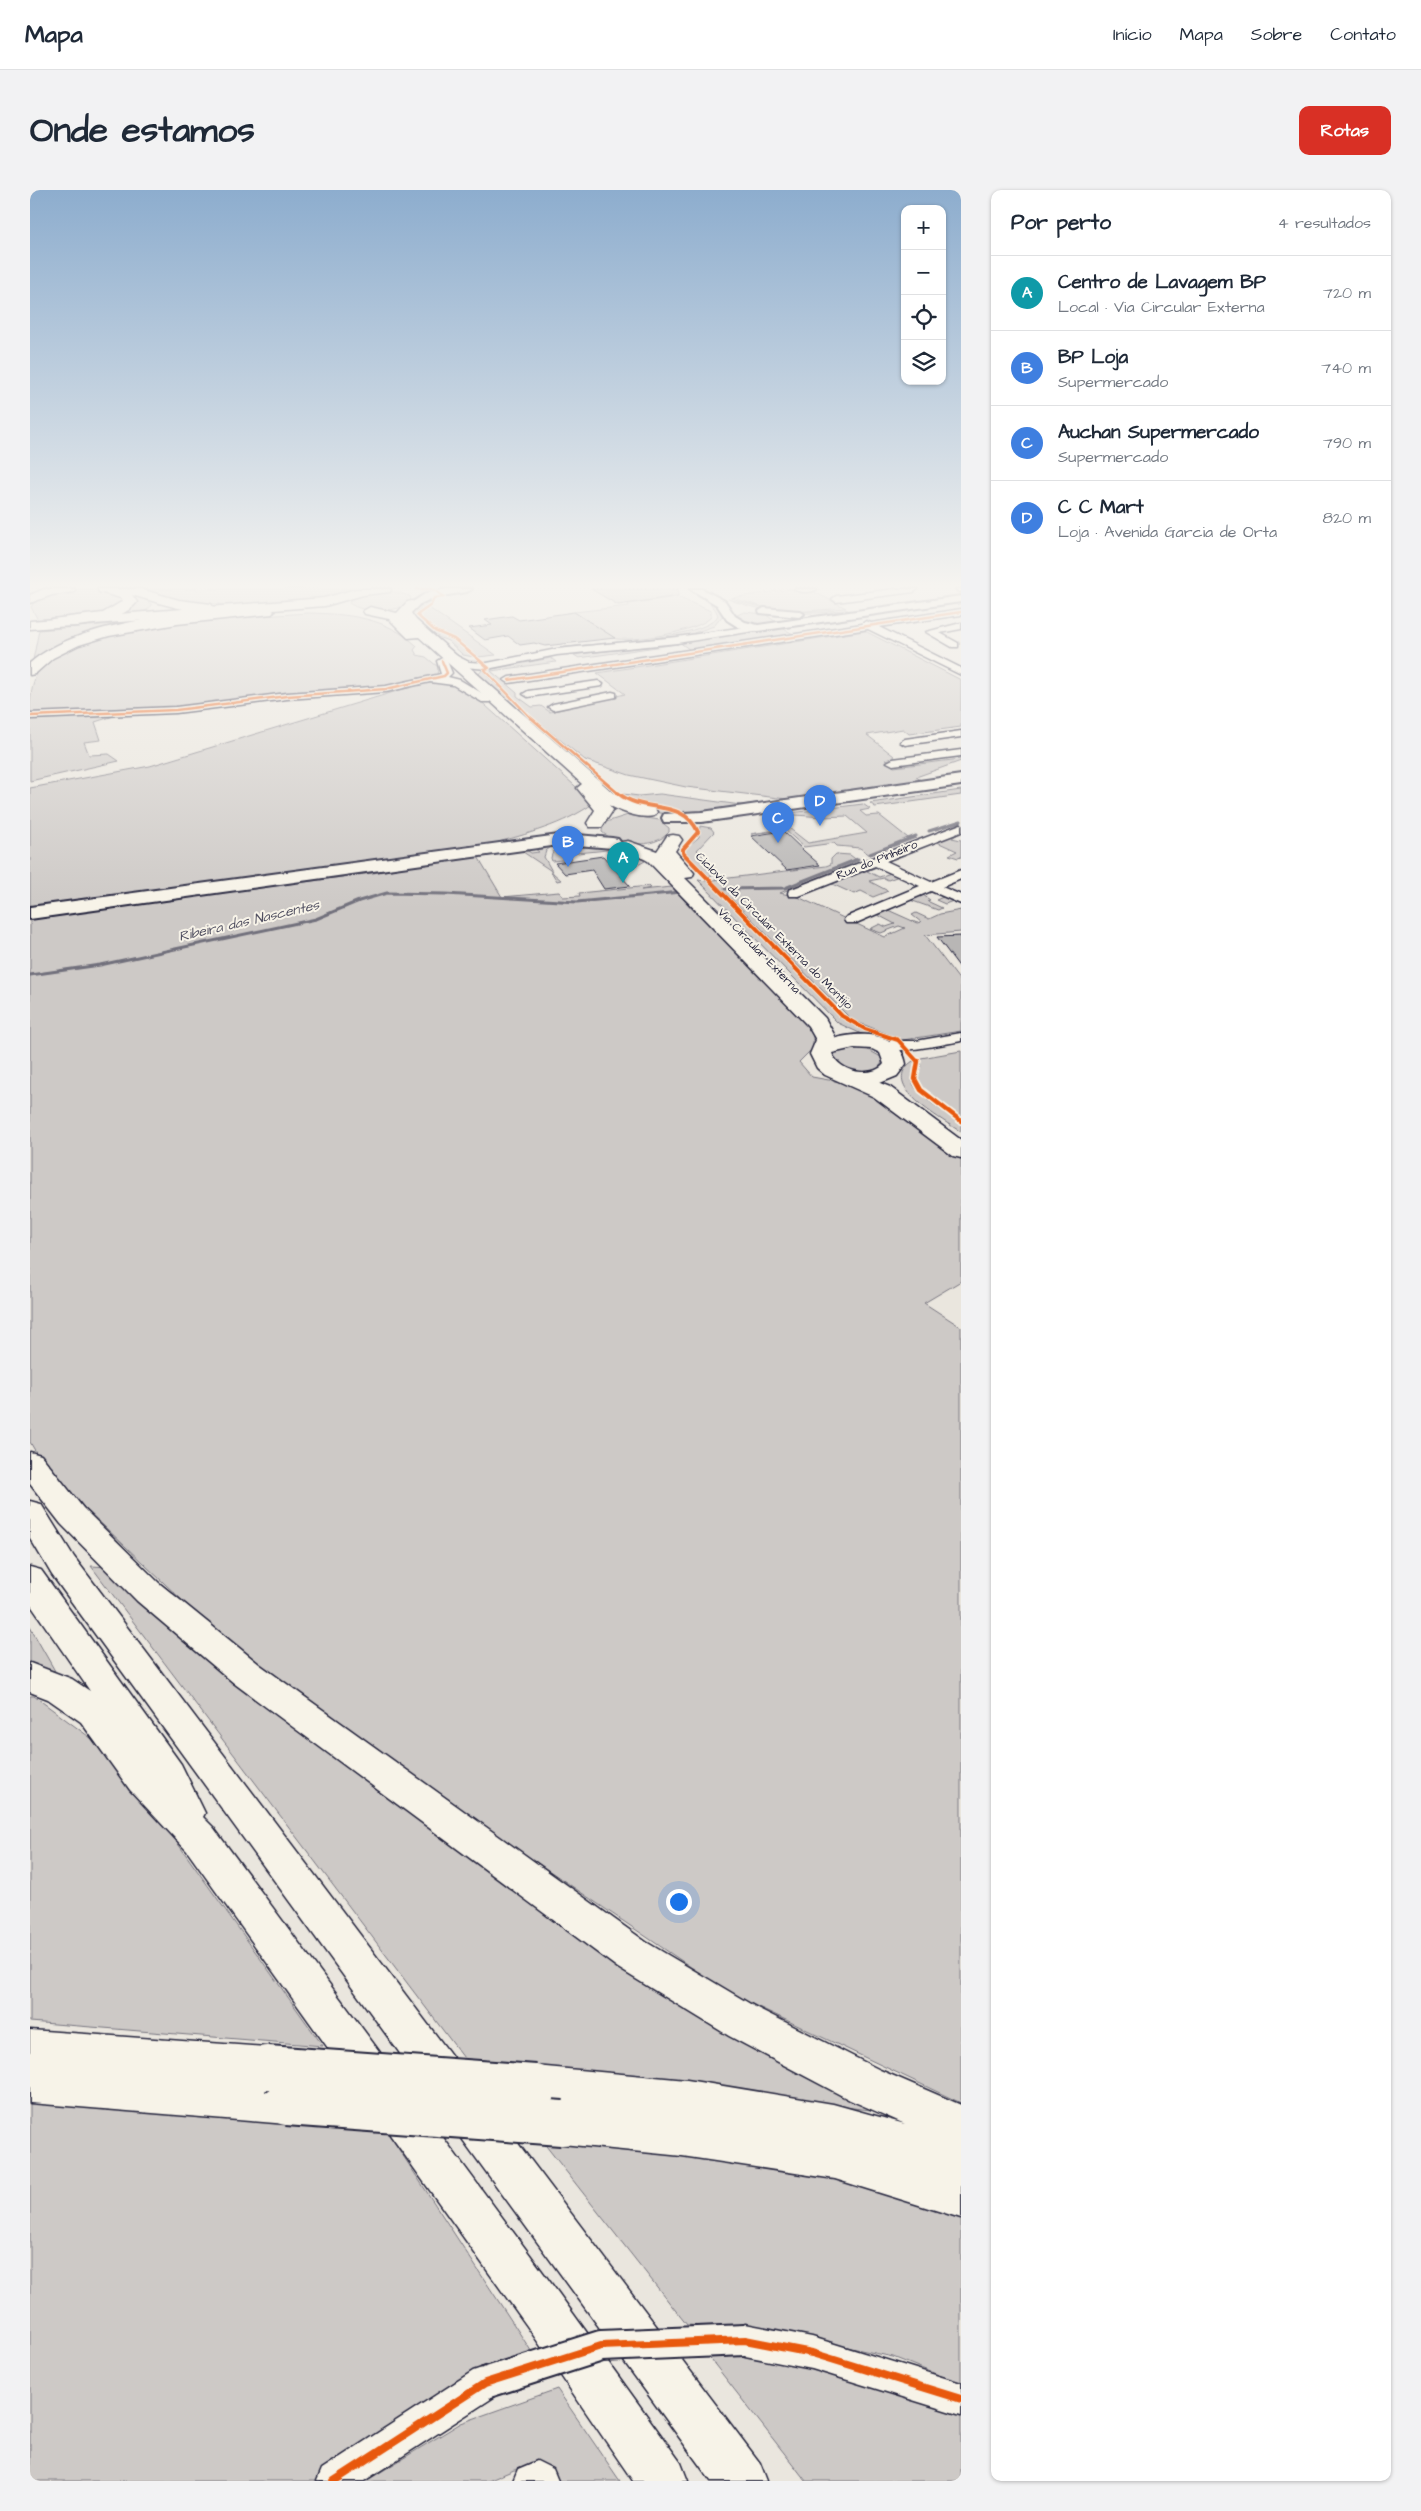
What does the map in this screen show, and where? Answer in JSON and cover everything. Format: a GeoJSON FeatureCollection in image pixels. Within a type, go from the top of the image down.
{"type":"FeatureCollection","features":[{"type":"Feature","properties":{"kind":"main road"},"geometry":{"type":"LineString","coordinates":[[487,696],[613,802],[648,812],[674,829],[706,821],[961,784]]}},
{"type":"Feature","properties":{"kind":"main road"},"geometry":{"type":"LineString","coordinates":[[492,700],[594,797],[604,810],[595,824],[597,834],[620,845]]}},
{"type":"Feature","properties":{"kind":"main road"},"geometry":{"type":"LineString","coordinates":[[566,839],[620,845],[653,846],[674,829],[702,816],[961,780]]}},
{"type":"Feature","properties":{"kind":"main road"},"geometry":{"type":"LineString","coordinates":[[30,913],[566,839],[582,833],[602,818],[614,814],[648,812]]}},
{"type":"Feature","properties":{"kind":"main road","name":"Via Circular Externa"},"geometry":{"type":"LineString","coordinates":[[674,829],[666,847],[668,855],[827,1022],[840,1031],[877,1044]]}},
{"type":"Feature","properties":{"kind":"main road","name":"Via Circular Externa"},"geometry":{"type":"LineString","coordinates":[[620,845],[646,851],[698,900],[817,1023],[827,1040],[824,1048]]}},
{"type":"Feature","properties":{"kind":"main road"},"geometry":{"type":"LineString","coordinates":[[961,1138],[908,1098],[894,1082],[892,1054],[877,1044],[863,1040],[840,1041],[824,1048],[821,1054],[826,1066],[882,1092],[961,1151]]}},
{"type":"Feature","properties":{"kind":"main road"},"geometry":{"type":"LineString","coordinates":[[847,1076],[860,1078],[878,1077],[888,1073],[894,1066]]}},
{"type":"Feature","properties":{"kind":"main road"},"geometry":{"type":"LineString","coordinates":[[30,1463],[72,1516],[148,1592],[247,1674],[632,1955],[743,2022],[865,2085],[961,2127]]}},
{"type":"Feature","properties":{"kind":"main road"},"geometry":{"type":"LineString","coordinates":[[30,1512],[63,1566],[742,2481]]}},
{"type":"Feature","properties":{"kind":"main road"},"geometry":{"type":"LineString","coordinates":[[30,1579],[168,1775],[200,1839]]}},
{"type":"Feature","properties":{"kind":"main road"},"geometry":{"type":"LineString","coordinates":[[30,1677],[60,1688],[94,1712],[143,1779],[200,1839],[543,2310],[663,2481]]}},
{"type":"Feature","properties":{"kind":"main road"},"geometry":{"type":"LineString","coordinates":[[30,2051],[277,2086],[562,2123],[682,2134],[835,2157],[961,2196]]}},
{"type":"Feature","properties":{"kind":"main road"},"geometry":{"type":"LineString","coordinates":[[30,2082],[535,2088],[687,2101],[833,2125],[961,2162]]}},
{"type":"Feature","properties":{"kind":"main road"},"geometry":{"type":"LineString","coordinates":[[611,2408],[629,2457],[646,2481]]}},
{"type":"Feature","properties":{"kind":"street"},"geometry":{"type":"LineString","coordinates":[[33,716],[176,710],[288,696]]}},
{"type":"Feature","properties":{"kind":"street"},"geometry":{"type":"LineString","coordinates":[[484,696],[492,700]]}},
{"type":"Feature","properties":{"kind":"street"},"geometry":{"type":"LineString","coordinates":[[489,696],[492,700]]}},
{"type":"Feature","properties":{"kind":"street"},"geometry":{"type":"LineString","coordinates":[[553,708],[608,696]]}},
{"type":"Feature","properties":{"kind":"street"},"geometry":{"type":"LineString","coordinates":[[894,734],[928,758]]}},
{"type":"Feature","properties":{"kind":"street"},"geometry":{"type":"LineString","coordinates":[[905,742],[961,734]]}},
{"type":"Feature","properties":{"kind":"street"},"geometry":{"type":"LineString","coordinates":[[893,762],[961,753]]}},
{"type":"Feature","properties":{"kind":"street","name":"Rua do Pinheiro"},"geometry":{"type":"LineString","coordinates":[[794,893],[961,828]]}},
{"type":"Feature","properties":{"kind":"street"},"geometry":{"type":"LineString","coordinates":[[876,861],[961,900]]}},
{"type":"Feature","properties":{"kind":"street"},"geometry":{"type":"LineString","coordinates":[[851,920],[961,874]]}},
{"type":"Feature","properties":{"kind":"street"},"geometry":{"type":"LineString","coordinates":[[877,1044],[910,1046],[961,1037]]}},
{"type":"Feature","properties":{"kind":"street"},"geometry":{"type":"LineString","coordinates":[[894,1066],[907,1055],[961,1045]]}},
{"type":"Feature","properties":{"kind":"street"},"geometry":{"type":"LineString","coordinates":[[334,2481],[485,2383],[601,2346],[745,2340],[812,2353],[961,2398]]}},
{"type":"Feature","properties":{"kind":"street"},"geometry":{"type":"LineString","coordinates":[[530,2481],[537,2478],[541,2481]]}},
{"type":"Feature","properties":{"kind":"shaded area"},"geometry":{"type":"Polygon","coordinates":[[[264,696],[186,707],[30,713],[31,697],[264,696]]]}},
{"type":"Feature","properties":{"kind":"shaded area"},"geometry":{"type":"Polygon","coordinates":[[[381,696],[475,696],[594,803],[557,823],[491,844],[30,909],[30,788],[150,766],[381,696]]]}},
{"type":"Feature","properties":{"kind":"shaded area"},"geometry":{"type":"Polygon","coordinates":[[[501,696],[507,696],[527,717],[543,728],[624,800],[679,814],[671,815],[628,807],[501,696]]]}},
{"type":"Feature","properties":{"kind":"shaded area"},"geometry":{"type":"Polygon","coordinates":[[[511,696],[517,696],[532,707],[541,706],[550,712],[617,696],[961,696],[961,727],[909,734],[903,729],[867,735],[894,756],[895,758],[885,760],[894,767],[961,759],[961,761],[916,777],[923,781],[687,814],[637,802],[623,794],[639,796],[660,794],[741,805],[787,799],[686,787],[629,775],[585,760],[531,716],[511,696]]]}},
{"type":"Feature","properties":{"kind":"shaded area"},"geometry":{"type":"Polygon","coordinates":[[[117,715],[95,722],[101,740],[84,742],[89,755],[109,754],[119,761],[30,781],[30,717],[117,715]]]}},
{"type":"Feature","properties":{"kind":"shaded area"},"geometry":{"type":"Polygon","coordinates":[[[961,790],[961,795],[875,807],[870,803],[961,790]]]}},
{"type":"Feature","properties":{"kind":"shaded area"},"geometry":{"type":"Polygon","coordinates":[[[863,804],[870,809],[860,811],[866,816],[879,815],[908,838],[916,838],[870,855],[860,848],[837,846],[834,843],[804,847],[785,830],[751,834],[789,828],[808,843],[867,833],[847,816],[822,817],[782,814],[863,804]]]}},
{"type":"Feature","properties":{"kind":"shaded area"},"geometry":{"type":"Polygon","coordinates":[[[628,815],[659,820],[669,828],[669,832],[654,842],[636,844],[617,840],[602,832],[603,823],[628,815]]]}},
{"type":"Feature","properties":{"kind":"shaded area"},"geometry":{"type":"Polygon","coordinates":[[[700,826],[711,828],[714,832],[697,850],[718,872],[709,877],[685,852],[685,849],[699,837],[700,826]]]}},
{"type":"Feature","properties":{"kind":"shaded area"},"geometry":{"type":"Polygon","coordinates":[[[961,832],[952,838],[961,840],[961,857],[958,858],[949,855],[957,851],[937,842],[961,832]]]}},
{"type":"Feature","properties":{"kind":"shaded area"},"geometry":{"type":"Polygon","coordinates":[[[598,845],[628,852],[645,861],[638,865],[628,866],[614,852],[607,850],[568,854],[572,859],[552,861],[551,858],[553,852],[563,847],[592,847],[598,845]]]}},
{"type":"Feature","properties":{"kind":"shaded area"},"geometry":{"type":"Polygon","coordinates":[[[552,846],[546,851],[544,857],[553,873],[561,880],[557,881],[550,870],[520,850],[525,849],[531,853],[539,852],[534,848],[552,846]]]}},
{"type":"Feature","properties":{"kind":"shaded area"},"geometry":{"type":"Polygon","coordinates":[[[836,854],[850,855],[858,861],[780,893],[798,897],[885,937],[905,928],[899,926],[881,933],[870,929],[880,924],[886,927],[895,924],[876,914],[888,910],[917,923],[921,922],[912,915],[916,913],[929,919],[940,914],[961,910],[961,932],[925,935],[961,982],[961,1031],[903,1040],[852,1020],[713,880],[826,866],[831,864],[831,859],[836,854]]]}},
{"type":"Feature","properties":{"kind":"shaded area"},"geometry":{"type":"Polygon","coordinates":[[[477,855],[502,897],[559,892],[563,897],[580,896],[579,893],[649,886],[651,888],[641,890],[672,887],[695,912],[714,925],[813,1032],[813,1048],[799,1062],[812,1077],[851,1084],[870,1092],[961,1159],[961,1281],[924,1303],[961,1327],[961,2103],[729,1993],[523,1853],[223,1639],[48,1473],[30,1442],[30,918],[373,873],[477,855]]]}},
{"type":"Feature","properties":{"kind":"shaded area"},"geometry":{"type":"Polygon","coordinates":[[[876,866],[881,868],[877,867],[867,871],[879,877],[891,873],[899,876],[888,880],[884,878],[869,881],[888,891],[873,897],[861,891],[854,894],[832,884],[876,866]]]}},
{"type":"Feature","properties":{"kind":"shaded area"},"geometry":{"type":"Polygon","coordinates":[[[698,880],[707,881],[846,1020],[862,1029],[896,1041],[868,1037],[838,1023],[698,880]]]}},
{"type":"Feature","properties":{"kind":"shaded area"},"geometry":{"type":"Polygon","coordinates":[[[931,891],[953,901],[945,904],[936,900],[943,897],[931,892],[923,895],[930,900],[927,901],[942,908],[938,910],[910,900],[931,891]]]}},
{"type":"Feature","properties":{"kind":"shaded area"},"geometry":{"type":"Polygon","coordinates":[[[863,1047],[881,1057],[882,1062],[879,1067],[871,1072],[844,1070],[830,1054],[833,1050],[863,1047]]]}},
{"type":"Feature","properties":{"kind":"shaded area"},"geometry":{"type":"Polygon","coordinates":[[[961,1051],[961,1119],[925,1091],[919,1081],[919,1072],[921,1058],[961,1051]]]}},
{"type":"Feature","properties":{"kind":"shaded area"},"geometry":{"type":"Polygon","coordinates":[[[913,1061],[916,1065],[912,1077],[914,1086],[926,1098],[961,1124],[961,1132],[916,1101],[907,1091],[903,1080],[904,1070],[913,1061]]]}},
{"type":"Feature","properties":{"kind":"shaded area"},"geometry":{"type":"Polygon","coordinates":[[[91,1566],[109,1567],[206,1657],[895,2113],[467,2062],[91,1566]]]}},
{"type":"Feature","properties":{"kind":"shaded area"},"geometry":{"type":"Polygon","coordinates":[[[30,1627],[55,1671],[30,1666],[30,1627]]]}},
{"type":"Feature","properties":{"kind":"shaded area"},"geometry":{"type":"Polygon","coordinates":[[[30,1696],[34,1696],[115,1756],[323,2046],[30,2022],[30,1696]]]}},
{"type":"Feature","properties":{"kind":"shaded area"},"geometry":{"type":"Polygon","coordinates":[[[30,2082],[379,2119],[541,2366],[334,2481],[30,2481],[30,2082]]]}},
{"type":"Feature","properties":{"kind":"shaded area"},"geometry":{"type":"Polygon","coordinates":[[[535,2132],[852,2171],[961,2213],[961,2384],[893,2357],[765,2329],[687,2325],[535,2132]]]}},
{"type":"Feature","properties":{"kind":"shaded area"},"geometry":{"type":"Polygon","coordinates":[[[776,2355],[961,2413],[961,2481],[806,2481],[708,2356],[776,2355]]]}},
{"type":"Feature","properties":{"kind":"shaded area"},"geometry":{"type":"Polygon","coordinates":[[[557,2389],[620,2481],[560,2481],[544,2467],[514,2470],[488,2481],[366,2481],[461,2423],[557,2389]]]}},
{"type":"Feature","properties":{"kind":"building"},"geometry":{"type":"Polygon","coordinates":[[[783,831],[820,865],[787,870],[751,836],[783,831]]]}},
{"type":"Feature","properties":{"kind":"building"},"geometry":{"type":"Polygon","coordinates":[[[603,856],[630,886],[604,889],[592,870],[565,874],[555,863],[603,856]]]}},
{"type":"Feature","properties":{"kind":"building"},"geometry":{"type":"Polygon","coordinates":[[[961,936],[961,969],[937,937],[961,936]]]}},
{"type":"Feature","properties":{"kind":"waterway","name":"Ribeira das Nascentes"},"geometry":{"type":"LineString","coordinates":[[929,831],[961,821]]}},
{"type":"Feature","properties":{"kind":"waterway","name":"Ribeira das Nascentes"},"geometry":{"type":"LineString","coordinates":[[870,854],[916,836]]}},
{"type":"Feature","properties":{"kind":"waterway","name":"Ribeira das Nascentes"},"geometry":{"type":"LineString","coordinates":[[725,889],[785,888],[858,859]]}},
{"type":"Feature","properties":{"kind":"waterway","name":"Ribeira das Nascentes"},"geometry":{"type":"LineString","coordinates":[[30,975],[100,965],[316,919],[359,901],[387,893],[446,894],[577,902],[681,892]]}},
{"type":"Feature","properties":{"kind":"cycle path"},"geometry":{"type":"LineString","coordinates":[[30,716],[176,710],[288,696]]}},
{"type":"Feature","properties":{"kind":"cycle path","name":"Ciclovia da Circular Externa do Montijo"},"geometry":{"type":"LineString","coordinates":[[510,696],[529,716],[624,798],[633,803],[676,811],[686,815],[693,821],[698,832],[695,838],[683,849],[683,853],[842,1016],[865,1029],[898,1040],[918,1061],[915,1079],[921,1090],[961,1121]]}},
{"type":"Feature","properties":{"kind":"cycle path"},"geometry":{"type":"LineString","coordinates":[[334,2481],[485,2383],[601,2346],[745,2340],[812,2353],[961,2399]]}},
{"type":"Feature","properties":{"kind":"place","name":"C C Mart"},"geometry":{"type":"Point","coordinates":[820,826]}},
{"type":"Feature","properties":{"kind":"place","name":"Auchan Supermercado"},"geometry":{"type":"Point","coordinates":[778,843]}},
{"type":"Feature","properties":{"kind":"place","name":"BP Loja"},"geometry":{"type":"Point","coordinates":[568,867]}},
{"type":"Feature","properties":{"kind":"place","name":"Centro de Lavagem BP"},"geometry":{"type":"Point","coordinates":[623,883]}}]}
